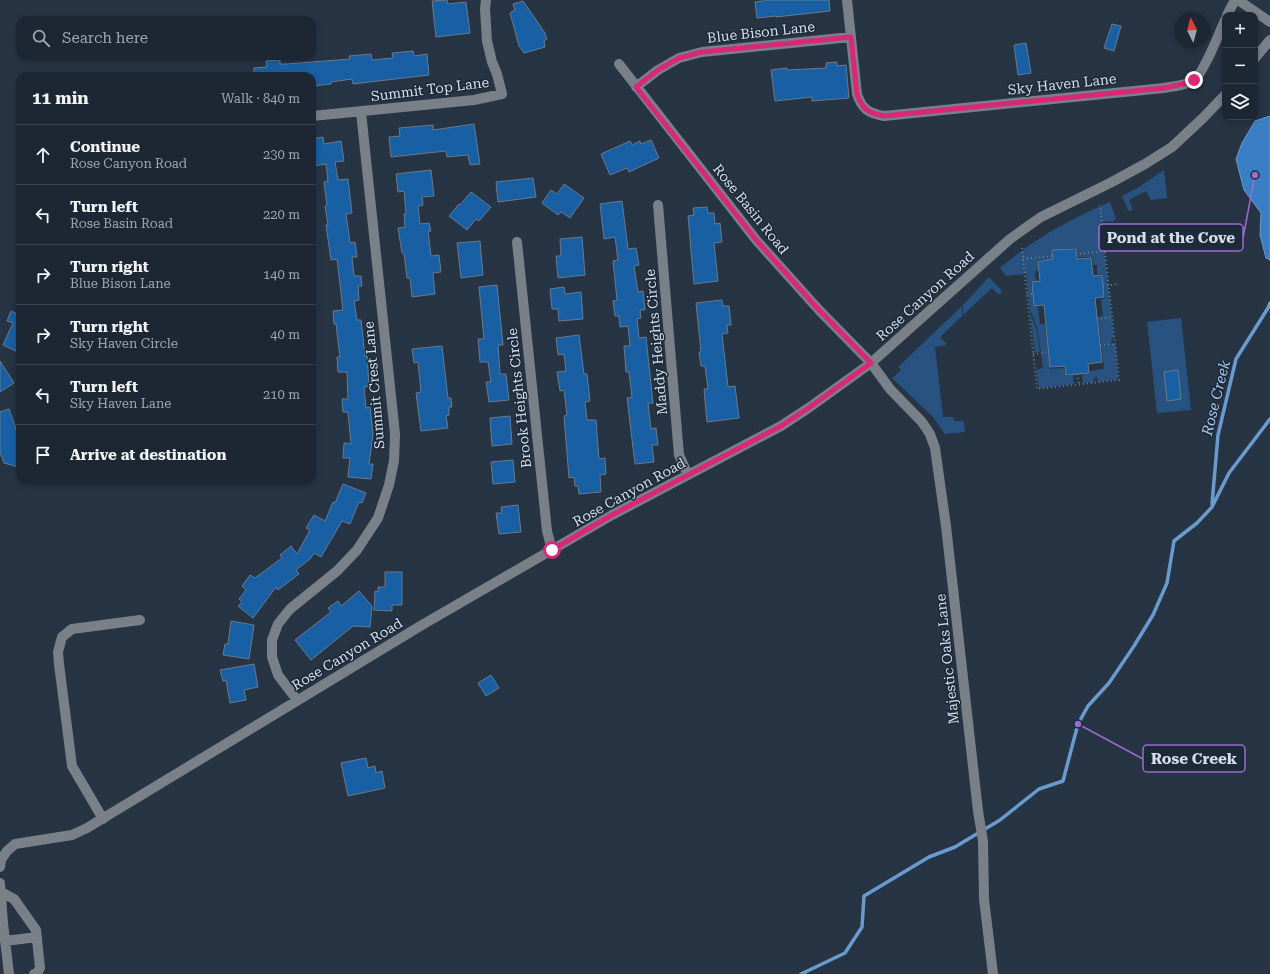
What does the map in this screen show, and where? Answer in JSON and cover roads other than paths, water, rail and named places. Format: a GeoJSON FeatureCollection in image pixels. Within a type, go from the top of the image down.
{"type":"FeatureCollection","features":[{"type":"Feature","properties":{"kind":"street","name":"Summit Top Lane"},"geometry":{"type":"LineString","coordinates":[[361,112],[474,100],[502,94],[486,41],[486,0]]}},
{"type":"Feature","properties":{"kind":"street"},"geometry":{"type":"LineString","coordinates":[[847,0],[851,37]]}},
{"type":"Feature","properties":{"kind":"street"},"geometry":{"type":"LineString","coordinates":[[1229,12],[1235,0]]}},
{"type":"Feature","properties":{"kind":"street"},"geometry":{"type":"LineString","coordinates":[[1238,0],[1270,22]]}},
{"type":"Feature","properties":{"kind":"street","name":"Sky Haven Lane"},"geometry":{"type":"LineString","coordinates":[[851,37],[857,94],[860,102],[865,109],[874,114],[894,116],[1164,88],[1183,84],[1194,80],[1202,72],[1222,27]]}},
{"type":"Feature","properties":{"kind":"street","name":"Blue Bison Lane"},"geometry":{"type":"LineString","coordinates":[[636,87],[658,70],[679,58],[702,52],[851,37]]}},
{"type":"Feature","properties":{"kind":"street"},"geometry":{"type":"LineString","coordinates":[[1258,54],[1270,40]]}},
{"type":"Feature","properties":{"kind":"street","name":"Rose Basin Road"},"geometry":{"type":"LineString","coordinates":[[619,64],[757,241],[819,310],[871,363]]}},
{"type":"Feature","properties":{"kind":"street","name":"Rose Canyon Road"},"geometry":{"type":"LineString","coordinates":[[3,849],[15,844],[72,835],[87,828],[422,625],[612,515],[781,426],[871,363],[1010,239],[1041,217],[1145,164],[1172,146],[1203,118],[1222,98]]}},
{"type":"Feature","properties":{"kind":"street"},"geometry":{"type":"LineString","coordinates":[[316,116],[361,112]]}},
{"type":"Feature","properties":{"kind":"street","name":"Summit Crest Lane"},"geometry":{"type":"LineString","coordinates":[[298,700],[278,675],[272,657],[272,640],[278,624],[290,609],[337,570],[357,550],[378,518],[389,485],[394,461],[395,434],[361,112]]}},
{"type":"Feature","properties":{"kind":"street","name":"Maddy Heights Circle"},"geometry":{"type":"LineString","coordinates":[[658,205],[680,455],[688,475]]}},
{"type":"Feature","properties":{"kind":"street","name":"Brook Heights Circle"},"geometry":{"type":"LineString","coordinates":[[517,242],[546,531],[552,550]]}},
{"type":"Feature","properties":{"kind":"street","name":"Majestic Oaks Lane"},"geometry":{"type":"LineString","coordinates":[[871,363],[890,390],[922,422],[930,434],[935,448],[946,526],[979,818],[983,841],[984,899],[993,974]]}},
{"type":"Feature","properties":{"kind":"street"},"geometry":{"type":"LineString","coordinates":[[103,819],[72,766],[58,652],[62,637],[72,629],[140,620]]}},
{"type":"Feature","properties":{"kind":"street"},"geometry":{"type":"LineString","coordinates":[[0,867],[3,849]]}},
{"type":"Feature","properties":{"kind":"street"},"geometry":{"type":"LineString","coordinates":[[0,887],[14,899],[36,930],[40,968],[37,973],[34,974]]}},
{"type":"Feature","properties":{"kind":"street"},"geometry":{"type":"LineString","coordinates":[[0,887],[9,974]]}},
{"type":"Feature","properties":{"kind":"street"},"geometry":{"type":"LineString","coordinates":[[5,941],[36,937]]}},
{"type":"Feature","properties":{"kind":"waterway","name":"Rose Creek"},"geometry":{"type":"LineString","coordinates":[[1212,504],[1218,435],[1236,359],[1270,303]]}},
{"type":"Feature","properties":{"kind":"waterway","name":"Rose Creek"},"geometry":{"type":"LineString","coordinates":[[801,974],[845,953],[862,927],[864,896],[929,857],[955,847],[1000,820],[1039,789],[1063,781],[1078,724],[1088,706],[1109,683],[1153,615],[1167,583],[1174,541],[1197,523],[1212,507],[1229,473],[1270,419]]}},
{"type":"Feature","properties":{"kind":"place","name":"Pond at the Cove"},"geometry":{"type":"Point","coordinates":[1255,175]}},
{"type":"Feature","properties":{"kind":"place","name":"Rose Creek"},"geometry":{"type":"Point","coordinates":[1078,724]}}]}
